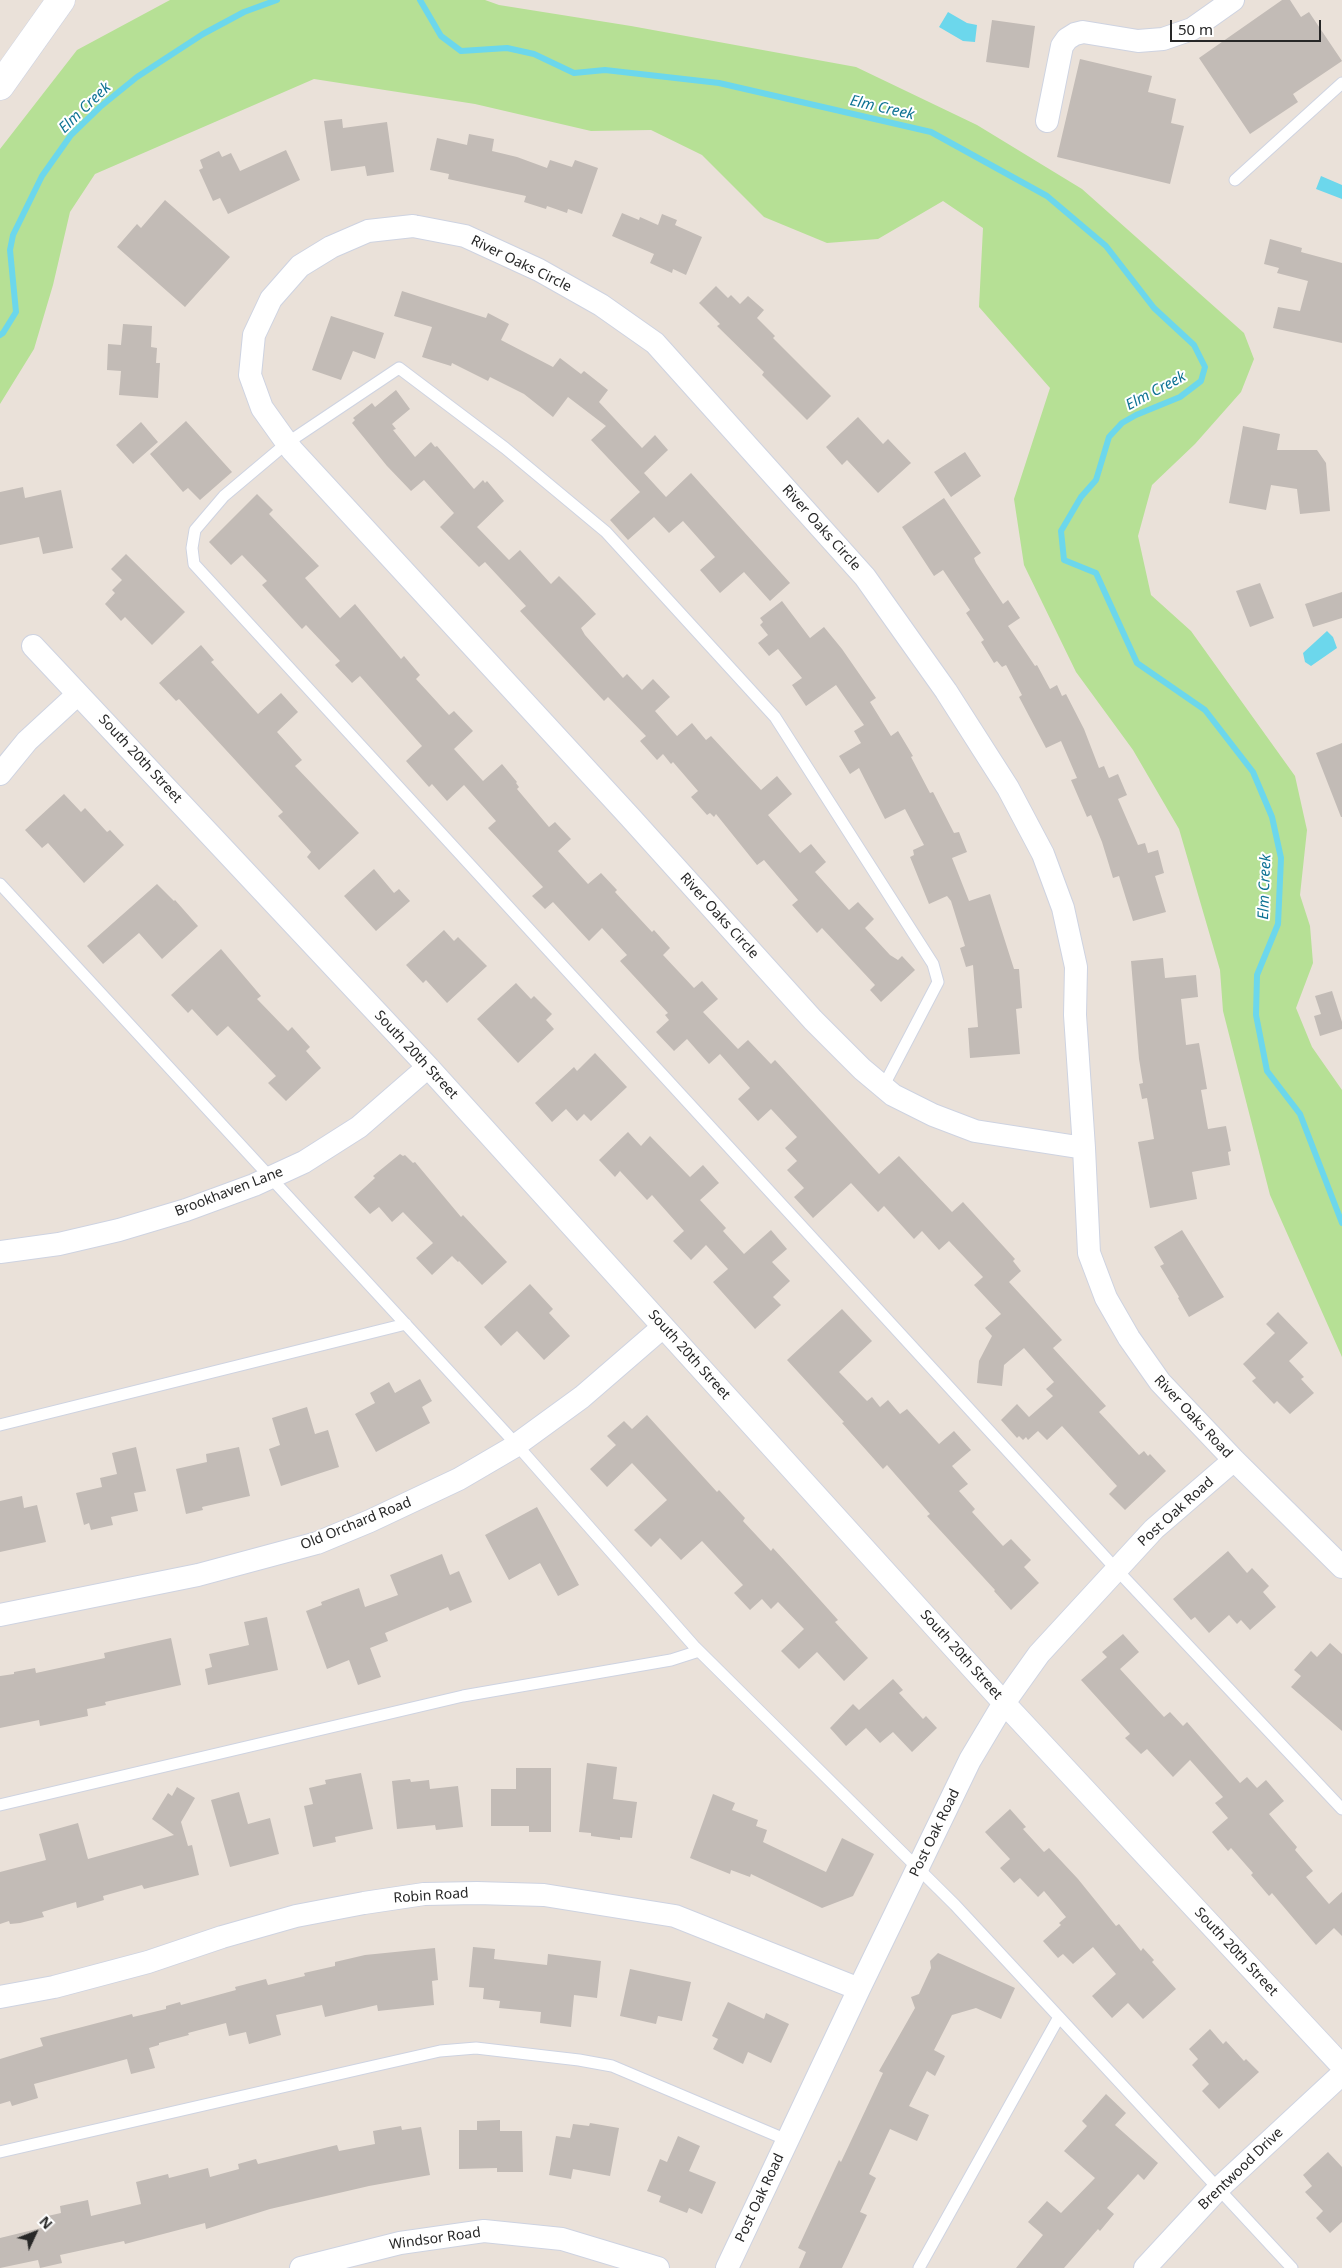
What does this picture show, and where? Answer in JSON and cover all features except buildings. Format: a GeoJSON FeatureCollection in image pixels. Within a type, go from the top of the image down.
{"type":"FeatureCollection","features":[{"type":"Feature","properties":{"kind":"main road"},"geometry":{"type":"LineString","coordinates":[[0,86],[60,0]]}},
{"type":"Feature","properties":{"kind":"street"},"geometry":{"type":"LineString","coordinates":[[1047,121],[1062,46],[1067,39],[1083,32],[1138,41],[1163,39],[1192,30],[1233,0]]}},
{"type":"Feature","properties":{"kind":"street","name":"River Oaks Circle"},"geometry":{"type":"LineString","coordinates":[[413,226],[465,236],[539,270],[601,305],[655,343],[865,577],[946,691],[1022,813],[1043,854],[1063,908],[1076,967],[1075,1015],[1084,1148],[976,1131],[933,1115],[893,1095],[813,1020],[630,817],[287,443],[262,408],[250,375],[254,335],[271,299],[300,266],[331,247],[368,231],[413,226]]}},
{"type":"Feature","properties":{"kind":"street","name":"South 20th Street"},"geometry":{"type":"LineString","coordinates":[[33,646],[428,1067],[1004,1703],[1342,2066]]}},
{"type":"Feature","properties":{"kind":"street"},"geometry":{"type":"LineString","coordinates":[[0,774],[27,741],[78,694]]}},
{"type":"Feature","properties":{"kind":"street","name":"Brookhaven Lane"},"geometry":{"type":"LineString","coordinates":[[0,1252],[59,1244],[119,1230],[186,1210],[272,1177],[304,1162],[359,1127],[428,1067]]}},
{"type":"Feature","properties":{"kind":"street","name":"River Oaks Road"},"geometry":{"type":"LineString","coordinates":[[1084,1148],[1089,1253],[1106,1298],[1129,1338],[1160,1382],[1234,1460],[1342,1567]]}},
{"type":"Feature","properties":{"kind":"street","name":"Old Orchard Road"},"geometry":{"type":"LineString","coordinates":[[0,1615],[198,1575],[317,1542],[428,1494],[459,1479],[516,1444],[582,1397],[663,1327]]}},
{"type":"Feature","properties":{"kind":"street","name":"Post Oak Road"},"geometry":{"type":"LineString","coordinates":[[727,2268],[917,1868],[970,1760],[1004,1703],[1039,1654],[1154,1528],[1234,1460]]}},
{"type":"Feature","properties":{"kind":"street","name":"Robin Road"},"geometry":{"type":"LineString","coordinates":[[0,1997],[54,1986],[148,1962],[222,1937],[296,1916],[424,1894],[477,1893],[544,1895],[675,1916],[858,1989]]}},
{"type":"Feature","properties":{"kind":"street","name":"Brentwood Drive"},"geometry":{"type":"LineString","coordinates":[[1145,2268],[1219,2188],[1342,2074]]}},
{"type":"Feature","properties":{"kind":"street","name":"Windsor Road"},"geometry":{"type":"LineString","coordinates":[[301,2268],[400,2243],[484,2231],[562,2239],[658,2268]]}},
{"type":"Feature","properties":{"kind":"lane"},"geometry":{"type":"LineString","coordinates":[[1235,180],[1342,83]]}},
{"type":"Feature","properties":{"kind":"lane"},"geometry":{"type":"LineString","coordinates":[[884,1087],[938,982],[933,964],[775,717],[606,532],[504,448],[399,368],[287,443],[224,496],[195,530],[192,548],[194,564],[1116,1569],[1342,1809]]}},
{"type":"Feature","properties":{"kind":"lane"},"geometry":{"type":"LineString","coordinates":[[0,884],[516,1444],[699,1651],[955,1905],[1292,2268]]}},
{"type":"Feature","properties":{"kind":"lane"},"geometry":{"type":"LineString","coordinates":[[0,1425],[406,1324]]}},
{"type":"Feature","properties":{"kind":"lane"},"geometry":{"type":"LineString","coordinates":[[0,1805],[463,1696],[671,1660],[699,1651]]}},
{"type":"Feature","properties":{"kind":"lane"},"geometry":{"type":"LineString","coordinates":[[919,2268],[1059,2017]]}},
{"type":"Feature","properties":{"kind":"lane"},"geometry":{"type":"LineString","coordinates":[[0,2152],[440,2051],[476,2048],[579,2060],[612,2066],[788,2140]]}},
{"type":"Feature","properties":{"kind":"green space"},"geometry":{"type":"Polygon","coordinates":[[[170,0],[485,0],[499,5],[631,26],[856,67],[977,125],[1082,189],[1244,333],[1254,359],[1241,392],[1195,444],[1152,485],[1138,536],[1151,595],[1191,631],[1295,776],[1307,830],[1300,895],[1310,926],[1313,963],[1296,1008],[1312,1047],[1342,1090],[1342,1357],[1270,1195],[1223,1011],[1220,970],[1179,829],[1133,750],[1076,672],[1024,565],[1014,499],[1050,388],[979,307],[983,228],[943,201],[878,239],[827,243],[764,217],[702,155],[651,130],[591,131],[475,104],[314,79],[95,174],[70,212],[53,285],[34,349],[0,404],[0,149],[77,50],[170,0]]]}},
{"type":"Feature","properties":{"kind":"water"},"geometry":{"type":"Polygon","coordinates":[[[948,12],[967,23],[977,25],[975,42],[963,41],[939,27],[948,12]]]}},
{"type":"Feature","properties":{"kind":"water"},"geometry":{"type":"Polygon","coordinates":[[[1321,176],[1342,185],[1342,199],[1316,189],[1321,176]]]}},
{"type":"Feature","properties":{"kind":"water"},"geometry":{"type":"Polygon","coordinates":[[[1327,631],[1333,637],[1337,648],[1311,666],[1305,662],[1303,653],[1327,631]]]}},
{"type":"Feature","properties":{"kind":"waterway","name":"Elm Creek"},"geometry":{"type":"LineString","coordinates":[[0,335],[16,312],[10,250],[13,235],[42,176],[71,135],[100,107],[137,77],[203,34],[244,12],[277,0]]}},
{"type":"Feature","properties":{"kind":"waterway","name":"Elm Creek"},"geometry":{"type":"LineString","coordinates":[[420,0],[441,36],[461,51],[507,48],[534,54],[574,73],[605,70],[719,83],[931,132],[1047,196],[1106,246],[1154,308],[1194,345],[1205,367],[1201,381],[1180,397],[1136,415],[1122,423],[1109,437],[1096,480],[1081,497],[1061,531],[1064,560],[1096,573],[1137,663],[1205,710],[1253,772],[1272,817],[1281,858],[1278,924],[1257,975],[1256,1015],[1267,1071],[1300,1114],[1342,1223]]}}]}
